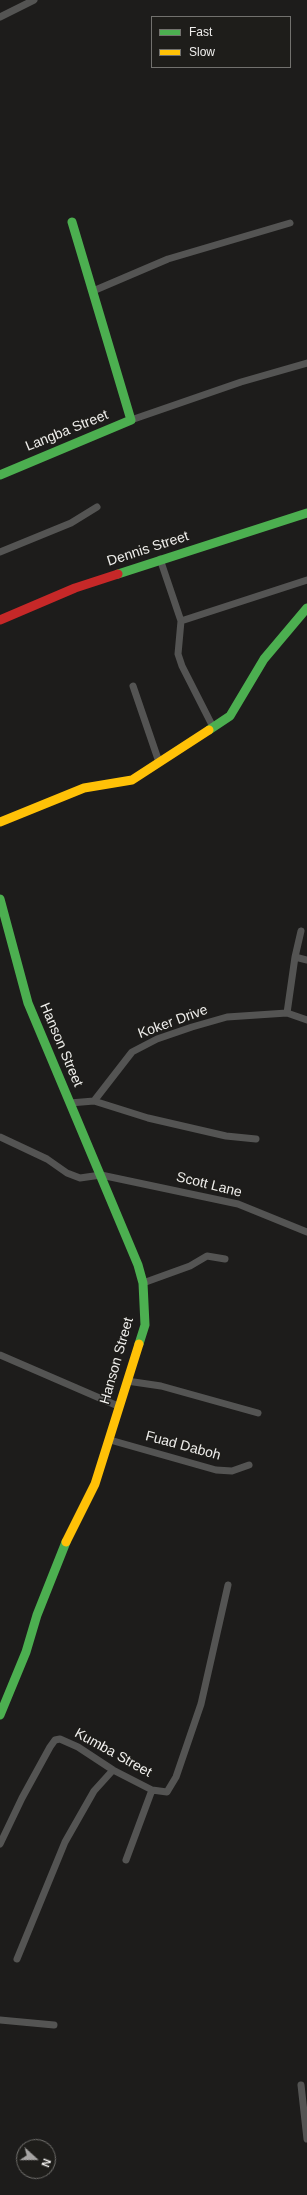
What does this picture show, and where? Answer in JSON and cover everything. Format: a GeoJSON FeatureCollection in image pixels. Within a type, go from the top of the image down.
{"type":"FeatureCollection","features":[{"type":"Feature","properties":{"kind":"street"},"geometry":{"type":"LineString","coordinates":[[0,17],[34,0]]}},
{"type":"Feature","properties":{"kind":"street","name":"Langba Street"},"geometry":{"type":"LineString","coordinates":[[0,475],[131,420],[128,405],[72,222]]}},
{"type":"Feature","properties":{"kind":"street"},"geometry":{"type":"LineString","coordinates":[[93,291],[168,259],[290,223]]}},
{"type":"Feature","properties":{"kind":"street"},"geometry":{"type":"LineString","coordinates":[[131,420],[241,382],[307,363]]}},
{"type":"Feature","properties":{"kind":"street"},"geometry":{"type":"LineString","coordinates":[[0,552],[71,523],[97,507]]}},
{"type":"Feature","properties":{"kind":"street","name":"Dennis Street"},"geometry":{"type":"LineString","coordinates":[[0,620],[75,588],[160,559],[307,513]]}},
{"type":"Feature","properties":{"kind":"street"},"geometry":{"type":"LineString","coordinates":[[160,559],[181,621],[181,640],[178,654],[213,727]]}},
{"type":"Feature","properties":{"kind":"street"},"geometry":{"type":"LineString","coordinates":[[181,621],[307,580]]}},
{"type":"Feature","properties":{"kind":"street"},"geometry":{"type":"LineString","coordinates":[[0,822],[84,788],[132,780],[230,716],[264,659],[307,608]]}},
{"type":"Feature","properties":{"kind":"street"},"geometry":{"type":"LineString","coordinates":[[133,686],[159,762]]}},
{"type":"Feature","properties":{"kind":"street","name":"Hanson Street"},"geometry":{"type":"LineString","coordinates":[[0,899],[28,1003],[101,1175],[143,1283],[145,1325],[118,1406],[110,1440],[95,1484],[68,1536],[37,1615],[26,1652],[0,1715]]}},
{"type":"Feature","properties":{"kind":"street"},"geometry":{"type":"LineString","coordinates":[[287,1013],[295,957],[301,931]]}},
{"type":"Feature","properties":{"kind":"street"},"geometry":{"type":"LineString","coordinates":[[295,957],[307,960]]}},
{"type":"Feature","properties":{"kind":"street","name":"Koker Drive"},"geometry":{"type":"LineString","coordinates":[[94,1101],[132,1052],[157,1039],[227,1017],[287,1013],[307,1020]]}},
{"type":"Feature","properties":{"kind":"street"},"geometry":{"type":"LineString","coordinates":[[70,1103],[94,1101],[148,1118],[226,1136],[256,1139]]}},
{"type":"Feature","properties":{"kind":"street"},"geometry":{"type":"LineString","coordinates":[[0,1136],[47,1159],[67,1173],[80,1178],[101,1175]]}},
{"type":"Feature","properties":{"kind":"street","name":"Scott Lane"},"geometry":{"type":"LineString","coordinates":[[101,1175],[238,1204],[307,1232]]}},
{"type":"Feature","properties":{"kind":"street"},"geometry":{"type":"LineString","coordinates":[[143,1283],[190,1266],[207,1256],[225,1259]]}},
{"type":"Feature","properties":{"kind":"street"},"geometry":{"type":"LineString","coordinates":[[0,1355],[118,1406]]}},
{"type":"Feature","properties":{"kind":"street"},"geometry":{"type":"LineString","coordinates":[[127,1381],[161,1386],[258,1413]]}},
{"type":"Feature","properties":{"kind":"street","name":"Fuad Daboh"},"geometry":{"type":"LineString","coordinates":[[110,1440],[216,1470],[232,1471],[249,1465]]}},
{"type":"Feature","properties":{"kind":"street"},"geometry":{"type":"LineString","coordinates":[[152,1790],[167,1792],[176,1777],[201,1704],[228,1585]]}},
{"type":"Feature","properties":{"kind":"street","name":"Kumba Street"},"geometry":{"type":"LineString","coordinates":[[0,1844],[22,1798],[55,1740],[60,1739],[78,1747],[113,1770],[152,1790],[126,1860]]}},
{"type":"Feature","properties":{"kind":"street"},"geometry":{"type":"LineString","coordinates":[[17,1959],[65,1842],[94,1791],[113,1770]]}},
{"type":"Feature","properties":{"kind":"street"},"geometry":{"type":"LineString","coordinates":[[0,2020],[54,2025]]}},
{"type":"Feature","properties":{"kind":"street"},"geometry":{"type":"LineString","coordinates":[[301,2085],[307,2139]]}},
{"type":"Feature","properties":{"kind":"traffic: fast"},"geometry":{"type":"LineString","coordinates":[[0,475],[131,420],[72,222]]}},
{"type":"Feature","properties":{"kind":"traffic: fast"},"geometry":{"type":"LineString","coordinates":[[118,574],[307,513]]}},
{"type":"Feature","properties":{"kind":"traffic: fast"},"geometry":{"type":"LineString","coordinates":[[209,730],[230,716],[264,659],[307,608]]}},
{"type":"Feature","properties":{"kind":"traffic: fast"},"geometry":{"type":"LineString","coordinates":[[0,899],[28,1003],[138,1265],[143,1283],[145,1325],[139,1344]]}},
{"type":"Feature","properties":{"kind":"traffic: fast"},"geometry":{"type":"LineString","coordinates":[[0,1715],[26,1652],[37,1615],[66,1542]]}},
{"type":"Feature","properties":{"kind":"traffic: slow"},"geometry":{"type":"LineString","coordinates":[[0,822],[84,788],[132,780],[209,730]]}},
{"type":"Feature","properties":{"kind":"traffic: slow"},"geometry":{"type":"LineString","coordinates":[[66,1542],[95,1484],[139,1344]]}},
{"type":"Feature","properties":{"kind":"traffic: jam"},"geometry":{"type":"LineString","coordinates":[[0,620],[75,588],[118,574]]}}]}
